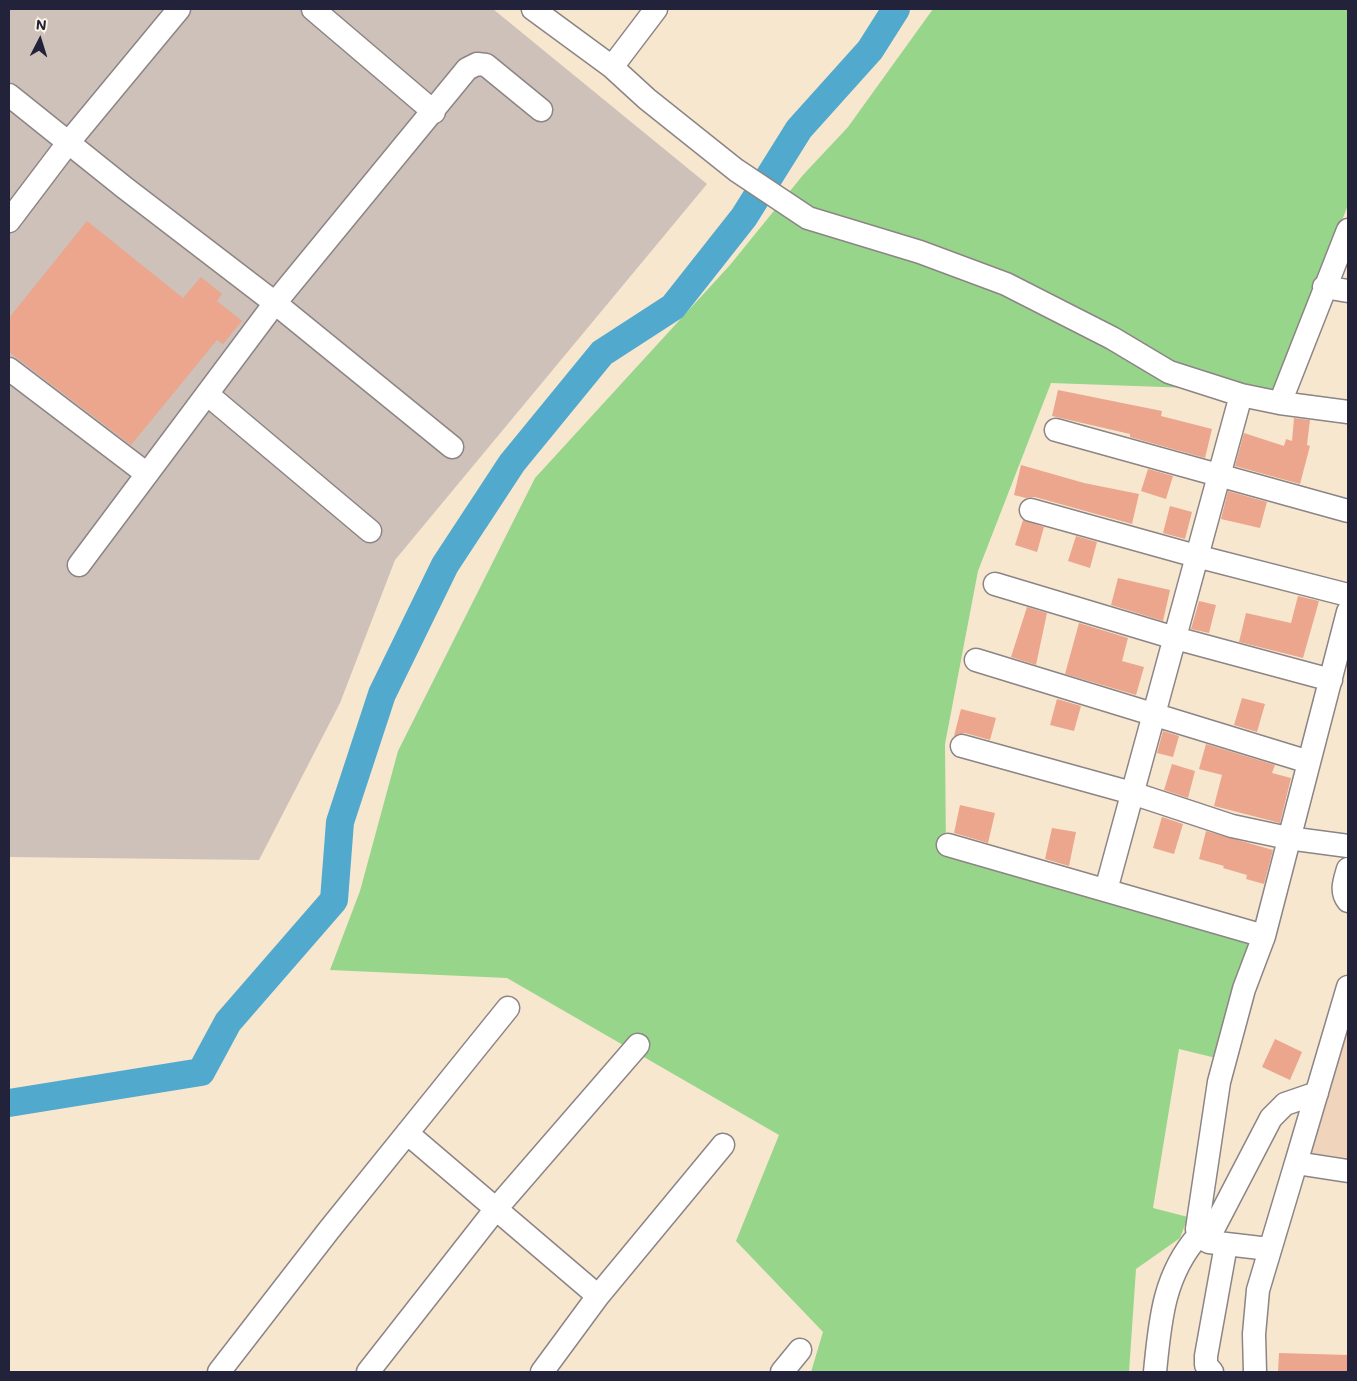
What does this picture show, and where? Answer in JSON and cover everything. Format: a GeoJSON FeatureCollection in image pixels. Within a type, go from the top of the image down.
{"type":"FeatureCollection","features":[{"type":"Feature","properties":{"kind":"street"},"geometry":{"type":"LineString","coordinates":[[9,221],[68,143],[179,9]]}},
{"type":"Feature","properties":{"kind":"street"},"geometry":{"type":"LineString","coordinates":[[313,9],[434,112]]}},
{"type":"Feature","properties":{"kind":"street"},"geometry":{"type":"LineString","coordinates":[[533,9],[612,66],[647,99],[736,170],[808,218],[920,252],[1006,284],[1112,338],[1169,372],[1241,395],[1280,403],[1348,412]]}},
{"type":"Feature","properties":{"kind":"street"},"geometry":{"type":"LineString","coordinates":[[612,66],[656,9]]}},
{"type":"Feature","properties":{"kind":"street"},"geometry":{"type":"LineString","coordinates":[[79,565],[275,302],[434,112],[467,69],[477,64],[486,65],[541,110]]}},
{"type":"Feature","properties":{"kind":"street"},"geometry":{"type":"LineString","coordinates":[[9,95],[68,143],[275,302],[452,446]]}},
{"type":"Feature","properties":{"kind":"street"},"geometry":{"type":"LineString","coordinates":[[1280,403],[1348,230]]}},
{"type":"Feature","properties":{"kind":"street"},"geometry":{"type":"LineString","coordinates":[[1324,288],[1348,291]]}},
{"type":"Feature","properties":{"kind":"street"},"geometry":{"type":"LineString","coordinates":[[9,370],[147,474]]}},
{"type":"Feature","properties":{"kind":"street"},"geometry":{"type":"LineString","coordinates":[[207,394],[370,531]]}},
{"type":"Feature","properties":{"kind":"street"},"geometry":{"type":"LineString","coordinates":[[1106,890],[1241,395]]}},
{"type":"Feature","properties":{"kind":"street"},"geometry":{"type":"LineString","coordinates":[[1056,430],[1348,511]]}},
{"type":"Feature","properties":{"kind":"street"},"geometry":{"type":"LineString","coordinates":[[1031,510],[1196,556],[1348,595]]}},
{"type":"Feature","properties":{"kind":"street"},"geometry":{"type":"LineString","coordinates":[[995,584],[1175,638],[1331,680]]}},
{"type":"Feature","properties":{"kind":"street"},"geometry":{"type":"LineString","coordinates":[[1210,1241],[1197,1229],[1215,1095],[1244,988],[1264,936],[1348,612]]}},
{"type":"Feature","properties":{"kind":"street"},"geometry":{"type":"LineString","coordinates":[[976,660],[1309,762]]}},
{"type":"Feature","properties":{"kind":"street"},"geometry":{"type":"LineString","coordinates":[[962,746],[1132,793],[1216,821],[1288,838],[1348,846]]}},
{"type":"Feature","properties":{"kind":"street"},"geometry":{"type":"LineString","coordinates":[[948,845],[1264,936]]}},
{"type":"Feature","properties":{"kind":"street"},"geometry":{"type":"LineString","coordinates":[[1348,869],[1344,896],[1348,901]]}},
{"type":"Feature","properties":{"kind":"street"},"geometry":{"type":"LineString","coordinates":[[1254,1372],[1256,1305],[1269,1249],[1348,987]]}},
{"type":"Feature","properties":{"kind":"street"},"geometry":{"type":"LineString","coordinates":[[219,1372],[508,1008]]}},
{"type":"Feature","properties":{"kind":"street"},"geometry":{"type":"LineString","coordinates":[[368,1372],[495,1210],[638,1045]]}},
{"type":"Feature","properties":{"kind":"street"},"geometry":{"type":"LineString","coordinates":[[1212,1372],[1206,1364],[1210,1241],[1271,1118],[1285,1104],[1316,1093]]}},
{"type":"Feature","properties":{"kind":"street"},"geometry":{"type":"LineString","coordinates":[[407,1133],[598,1296]]}},
{"type":"Feature","properties":{"kind":"street"},"geometry":{"type":"LineString","coordinates":[[542,1372],[598,1296],[723,1145]]}},
{"type":"Feature","properties":{"kind":"street"},"geometry":{"type":"LineString","coordinates":[[1296,1163],[1348,1171]]}},
{"type":"Feature","properties":{"kind":"street"},"geometry":{"type":"LineString","coordinates":[[1155,1372],[1160,1319],[1168,1290],[1183,1254],[1210,1241],[1269,1249]]}},
{"type":"Feature","properties":{"kind":"street"},"geometry":{"type":"LineString","coordinates":[[782,1372],[800,1350]]}},
{"type":"Feature","properties":{"kind":"shaded area"},"geometry":{"type":"Polygon","coordinates":[[[9,9],[493,9],[707,184],[395,560],[340,703],[259,860],[9,857],[9,9]]]}},
{"type":"Feature","properties":{"kind":"shaded area"},"geometry":{"type":"Polygon","coordinates":[[[1348,998],[1348,1158],[1304,1152],[1348,998]]]}},
{"type":"Feature","properties":{"kind":"green space"},"geometry":{"type":"Polygon","coordinates":[[[933,9],[1348,9],[1348,205],[1275,391],[1051,383],[978,571],[945,744],[946,854],[1250,942],[1216,1058],[1179,1049],[1153,1208],[1188,1217],[1180,1238],[1136,1269],[1129,1372],[811,1372],[823,1332],[736,1241],[779,1135],[507,978],[330,970],[360,891],[398,751],[535,478],[730,265],[803,175],[848,127],[933,9]]]}},
{"type":"Feature","properties":{"kind":"building"},"geometry":{"type":"Polygon","coordinates":[[[87,221],[183,298],[201,277],[222,294],[217,301],[242,321],[223,344],[217,340],[131,445],[9,352],[9,318],[87,221]]]}},
{"type":"Feature","properties":{"kind":"building"},"geometry":{"type":"Polygon","coordinates":[[[1058,390],[1162,411],[1161,416],[1212,429],[1205,458],[1130,437],[1130,434],[1052,416],[1058,390]]]}},
{"type":"Feature","properties":{"kind":"building"},"geometry":{"type":"Polygon","coordinates":[[[1294,418],[1310,420],[1307,445],[1310,446],[1300,484],[1235,466],[1244,433],[1284,446],[1286,439],[1292,441],[1294,418]]]}},
{"type":"Feature","properties":{"kind":"building"},"geometry":{"type":"Polygon","coordinates":[[[1021,465],[1084,483],[1139,494],[1132,524],[1035,497],[1026,498],[1014,495],[1021,465]]]}},
{"type":"Feature","properties":{"kind":"building"},"geometry":{"type":"Polygon","coordinates":[[[1148,469],[1173,476],[1166,499],[1141,491],[1148,469]]]}},
{"type":"Feature","properties":{"kind":"building"},"geometry":{"type":"Polygon","coordinates":[[[1228,491],[1267,502],[1260,528],[1221,519],[1228,491]]]}},
{"type":"Feature","properties":{"kind":"building"},"geometry":{"type":"Polygon","coordinates":[[[1170,506],[1192,512],[1185,539],[1163,533],[1170,506]]]}},
{"type":"Feature","properties":{"kind":"building"},"geometry":{"type":"Polygon","coordinates":[[[1023,520],[1044,527],[1037,552],[1015,545],[1023,520]]]}},
{"type":"Feature","properties":{"kind":"building"},"geometry":{"type":"Polygon","coordinates":[[[1076,536],[1097,542],[1090,568],[1068,561],[1076,536]]]}},
{"type":"Feature","properties":{"kind":"building"},"geometry":{"type":"Polygon","coordinates":[[[1118,578],[1170,590],[1163,621],[1111,605],[1118,578]]]}},
{"type":"Feature","properties":{"kind":"building"},"geometry":{"type":"Polygon","coordinates":[[[1298,596],[1319,601],[1303,658],[1239,642],[1246,613],[1291,623],[1298,596]]]}},
{"type":"Feature","properties":{"kind":"building"},"geometry":{"type":"Polygon","coordinates":[[[1199,601],[1216,605],[1209,633],[1191,629],[1199,601]]]}},
{"type":"Feature","properties":{"kind":"building"},"geometry":{"type":"Polygon","coordinates":[[[1027,607],[1047,613],[1036,665],[1011,657],[1027,607]]]}},
{"type":"Feature","properties":{"kind":"building"},"geometry":{"type":"Polygon","coordinates":[[[1079,623],[1128,638],[1122,661],[1144,667],[1136,695],[1065,674],[1079,623]]]}},
{"type":"Feature","properties":{"kind":"building"},"geometry":{"type":"Polygon","coordinates":[[[1242,698],[1265,704],[1257,732],[1234,725],[1242,698]]]}},
{"type":"Feature","properties":{"kind":"building"},"geometry":{"type":"Polygon","coordinates":[[[1057,699],[1081,706],[1074,731],[1050,725],[1057,699]]]}},
{"type":"Feature","properties":{"kind":"building"},"geometry":{"type":"Polygon","coordinates":[[[961,709],[996,718],[990,740],[965,733],[954,736],[961,709]]]}},
{"type":"Feature","properties":{"kind":"building"},"geometry":{"type":"Polygon","coordinates":[[[1163,731],[1179,736],[1173,757],[1157,753],[1163,731]]]}},
{"type":"Feature","properties":{"kind":"building"},"geometry":{"type":"Polygon","coordinates":[[[1206,744],[1275,765],[1272,773],[1291,778],[1280,823],[1214,806],[1222,775],[1199,769],[1206,744]]]}},
{"type":"Feature","properties":{"kind":"building"},"geometry":{"type":"Polygon","coordinates":[[[1172,764],[1195,771],[1188,798],[1164,790],[1172,764]]]}},
{"type":"Feature","properties":{"kind":"building"},"geometry":{"type":"Polygon","coordinates":[[[960,805],[995,813],[988,843],[954,833],[960,805]]]}},
{"type":"Feature","properties":{"kind":"building"},"geometry":{"type":"Polygon","coordinates":[[[1162,817],[1183,824],[1174,854],[1153,848],[1162,817]]]}},
{"type":"Feature","properties":{"kind":"building"},"geometry":{"type":"Polygon","coordinates":[[[1052,828],[1076,832],[1069,866],[1045,859],[1052,828]]]}},
{"type":"Feature","properties":{"kind":"building"},"geometry":{"type":"Polygon","coordinates":[[[1206,831],[1273,850],[1264,884],[1246,879],[1247,875],[1223,868],[1224,866],[1199,859],[1206,831]]]}},
{"type":"Feature","properties":{"kind":"building"},"geometry":{"type":"Polygon","coordinates":[[[1275,1039],[1302,1052],[1290,1080],[1262,1067],[1275,1039]]]}},
{"type":"Feature","properties":{"kind":"building"},"geometry":{"type":"Polygon","coordinates":[[[1279,1353],[1348,1355],[1348,1372],[1278,1372],[1279,1353]]]}},
{"type":"Feature","properties":{"kind":"waterway"},"geometry":{"type":"LineString","coordinates":[[9,1103],[201,1072],[228,1022],[334,900],[340,822],[382,694],[445,565],[512,463],[602,353],[673,307],[744,217],[799,129],[870,50],[896,9]]}}]}
